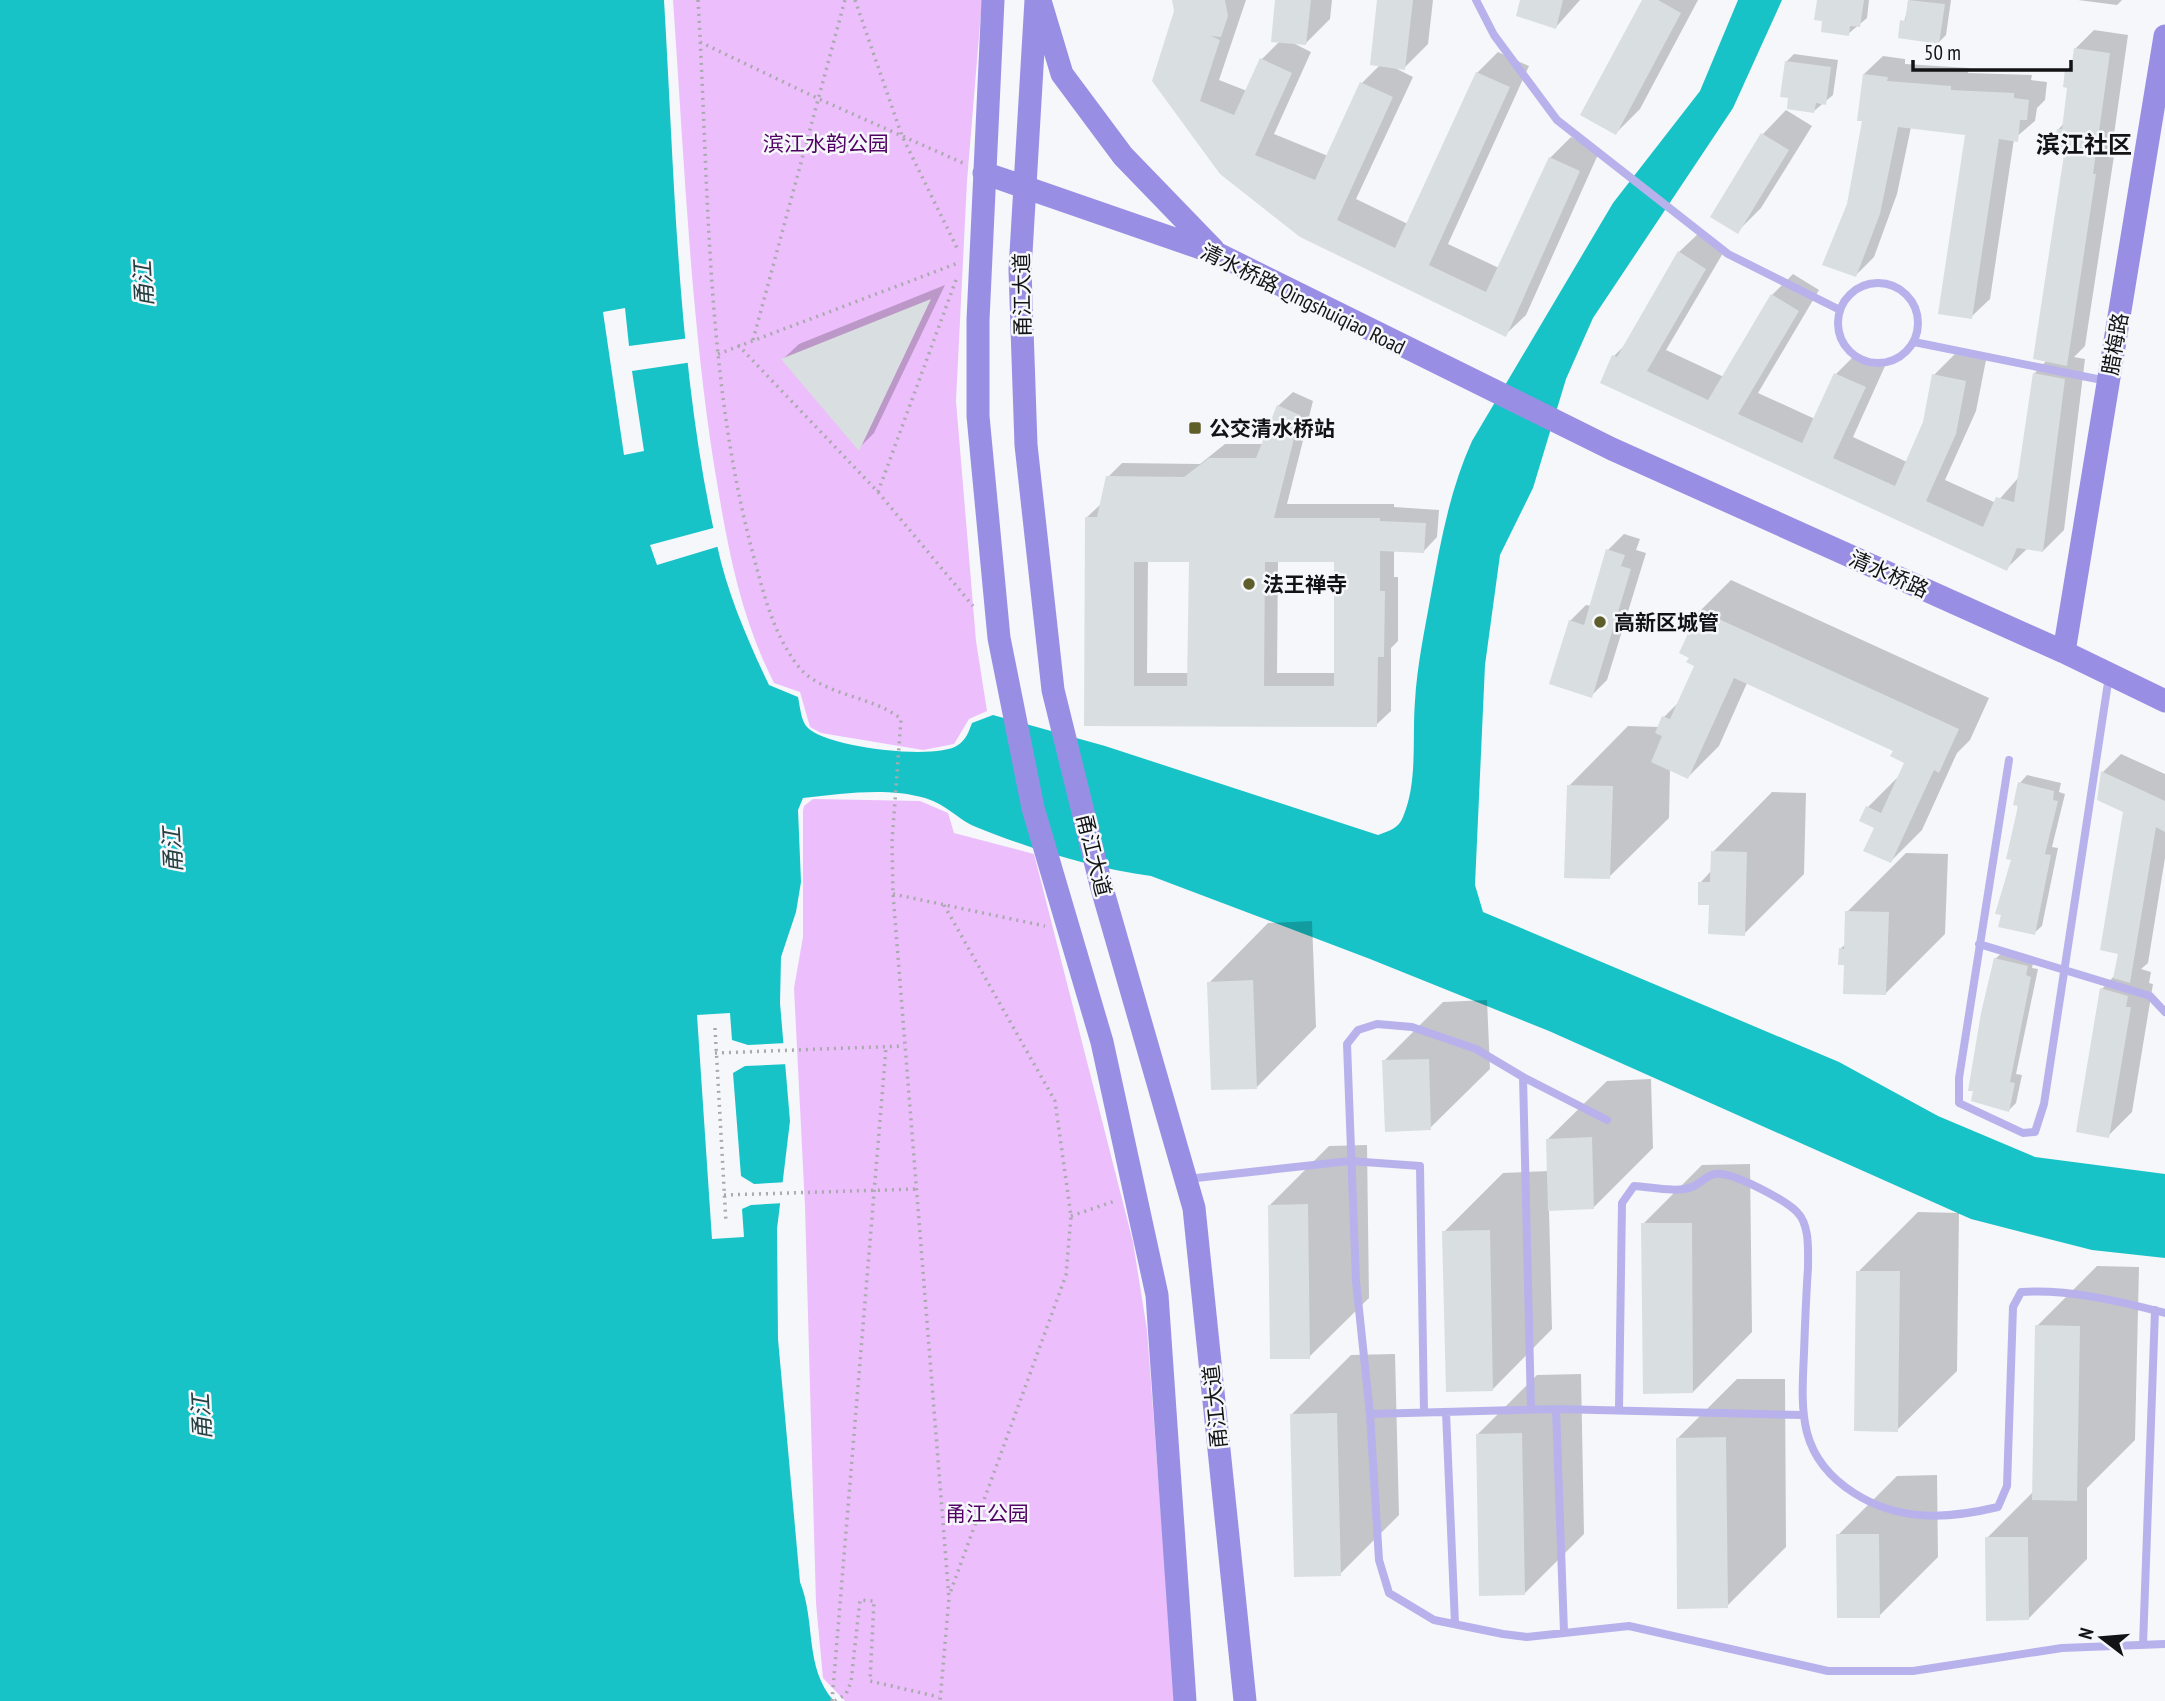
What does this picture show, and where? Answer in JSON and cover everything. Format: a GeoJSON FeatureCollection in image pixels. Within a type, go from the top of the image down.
{"type":"FeatureCollection","features":[{"type":"Feature","properties":{"kind":"main road","name":"甬江大道"},"geometry":{"type":"LineString","coordinates":[[993,0],[978,320],[978,416],[999,638],[1033,808],[1102,1042],[1157,1295],[1185,1701]]}},
{"type":"Feature","properties":{"kind":"main road","name":"甬江大道"},"geometry":{"type":"LineString","coordinates":[[1038,0],[1020,270],[1026,444],[1053,690],[1101,885],[1194,1208],[1245,1701]]}},
{"type":"Feature","properties":{"kind":"main road"},"geometry":{"type":"LineString","coordinates":[[1038,0],[1062,74],[1123,156],[1218,254]]}},
{"type":"Feature","properties":{"kind":"main road","name":"腊梅路"},"geometry":{"type":"LineString","coordinates":[[2064,652],[2109,382],[2157,145],[2165,36]]}},
{"type":"Feature","properties":{"kind":"main road","name":"清水桥路 Qingshuiqiao Road"},"geometry":{"type":"LineString","coordinates":[[985,173],[1218,254],[1612,449]]}},
{"type":"Feature","properties":{"kind":"main road","name":"清水桥路"},"geometry":{"type":"LineString","coordinates":[[1612,449],[2064,652],[2165,701]]}},
{"type":"Feature","properties":{"kind":"lane"},"geometry":{"type":"LineString","coordinates":[[1476,0],[1494,35],[1557,120],[1728,254],[1839,310]]}},
{"type":"Feature","properties":{"kind":"lane"},"geometry":{"type":"LineString","coordinates":[[1868,284],[1894,285],[1913,303],[1918,316],[1914,342],[1907,352],[1886,363],[1862,361],[1844,345],[1838,322],[1839,310],[1855,289],[1868,284]]}},
{"type":"Feature","properties":{"kind":"lane"},"geometry":{"type":"LineString","coordinates":[[1914,342],[2109,382]]}},
{"type":"Feature","properties":{"kind":"lane"},"geometry":{"type":"LineString","coordinates":[[2009,760],[1959,1078],[1959,1103],[2023,1133],[2035,1132],[2044,1104],[2109,673]]}},
{"type":"Feature","properties":{"kind":"lane"},"geometry":{"type":"LineString","coordinates":[[1979,944],[2150,996],[2165,1012]]}},
{"type":"Feature","properties":{"kind":"lane"},"geometry":{"type":"LineString","coordinates":[[1607,1121],[1476,1049],[1412,1027],[1377,1024],[1358,1030],[1347,1044],[1356,1281],[1370,1414],[1379,1560],[1389,1593],[1434,1620],[1527,1637],[1629,1626],[1828,1671],[1913,1671],[2062,1648],[2165,1644]]}},
{"type":"Feature","properties":{"kind":"lane"},"geometry":{"type":"LineString","coordinates":[[1523,1077],[1531,1409]]}},
{"type":"Feature","properties":{"kind":"lane"},"geometry":{"type":"LineString","coordinates":[[1184,1179],[1350,1161],[1420,1166],[1424,1412]]}},
{"type":"Feature","properties":{"kind":"lane"},"geometry":{"type":"LineString","coordinates":[[1619,1409],[1622,1203],[1634,1186],[1690,1188],[1716,1174],[1733,1177],[1775,1197],[1798,1213],[1806,1228],[1808,1258],[1801,1415],[1809,1443],[1836,1481],[1873,1505],[1908,1514],[1956,1517],[1998,1507],[2007,1486],[2013,1307],[2021,1292],[2042,1291],[2115,1301],[2165,1313]]}},
{"type":"Feature","properties":{"kind":"lane"},"geometry":{"type":"LineString","coordinates":[[2143,1645],[2155,1310]]}},
{"type":"Feature","properties":{"kind":"lane"},"geometry":{"type":"LineString","coordinates":[[1556,1409],[1564,1632]]}},
{"type":"Feature","properties":{"kind":"lane"},"geometry":{"type":"LineString","coordinates":[[1370,1414],[1619,1409],[1801,1415]]}},
{"type":"Feature","properties":{"kind":"lane"},"geometry":{"type":"LineString","coordinates":[[1446,1412],[1455,1624]]}},
{"type":"Feature","properties":{"kind":"path"},"geometry":{"type":"LineString","coordinates":[[698,0],[718,354],[735,476],[768,610],[796,664],[817,681],[848,696],[890,710],[901,719],[894,823],[893,894],[948,1598],[940,1699],[870,1681],[874,1601],[860,1600],[851,1682],[846,1695],[833,1701],[886,1048]]}},
{"type":"Feature","properties":{"kind":"path"},"geometry":{"type":"LineString","coordinates":[[753,340],[845,0]]}},
{"type":"Feature","properties":{"kind":"path"},"geometry":{"type":"LineString","coordinates":[[855,0],[902,136],[963,261],[878,492]]}},
{"type":"Feature","properties":{"kind":"path"},"geometry":{"type":"LineString","coordinates":[[700,42],[819,100],[985,173]]}},
{"type":"Feature","properties":{"kind":"path"},"geometry":{"type":"LineString","coordinates":[[718,354],[963,261]]}},
{"type":"Feature","properties":{"kind":"path"},"geometry":{"type":"LineString","coordinates":[[738,345],[878,492],[999,638]]}},
{"type":"Feature","properties":{"kind":"path"},"geometry":{"type":"LineString","coordinates":[[893,894],[1069,931]]}},
{"type":"Feature","properties":{"kind":"path"},"geometry":{"type":"LineString","coordinates":[[944,905],[1055,1101],[1071,1216],[1066,1275],[948,1598]]}},
{"type":"Feature","properties":{"kind":"path"},"geometry":{"type":"LineString","coordinates":[[715,1028],[726,1223]]}},
{"type":"Feature","properties":{"kind":"path"},"geometry":{"type":"LineString","coordinates":[[715,1053],[904,1046]]}},
{"type":"Feature","properties":{"kind":"path"},"geometry":{"type":"LineString","coordinates":[[724,1195],[917,1189]]}},
{"type":"Feature","properties":{"kind":"green space","name":"滨江水韵公园"},"geometry":{"type":"Polygon","coordinates":[[[673,0],[982,0],[967,181],[956,401],[976,641],[987,711],[969,719],[954,744],[923,750],[821,733],[810,727],[800,692],[774,683],[751,630],[729,549],[706,407],[689,233],[673,0]]]}},
{"type":"Feature","properties":{"kind":"green space","name":"甬江公园"},"geometry":{"type":"Polygon","coordinates":[[[813,799],[920,801],[948,813],[954,833],[1034,854],[1133,1242],[1147,1330],[1175,1701],[845,1701],[823,1678],[816,1603],[805,1206],[794,988],[803,937],[803,811],[804,806],[813,799]]]}},
{"type":"Feature","properties":{"kind":"water","name":"甬江"},"geometry":{"type":"Polygon","coordinates":[[[0,0],[664,0],[675,205],[693,411],[726,581],[769,685],[798,697],[807,727],[817,734],[856,746],[905,752],[946,750],[963,741],[972,723],[993,715],[1105,746],[1378,835],[1399,824],[1408,803],[1413,775],[1414,715],[1423,637],[1446,519],[1472,441],[1613,203],[1700,91],[1738,0],[1782,0],[1733,108],[1593,318],[1566,379],[1533,488],[1500,555],[1485,665],[1475,885],[1483,912],[1839,1062],[1938,1116],[2035,1157],[2165,1174],[2165,1258],[2092,1250],[1971,1219],[1549,1031],[1370,959],[1151,876],[1085,863],[996,835],[970,824],[940,804],[925,798],[879,792],[803,798],[798,810],[801,882],[796,912],[781,957],[780,1003],[790,1121],[777,1229],[778,1339],[800,1582],[818,1674],[834,1701],[0,1701],[0,0]]]}},
{"type":"Feature","properties":{"kind":"pier"},"geometry":{"type":"Polygon","coordinates":[[[625,308],[629,346],[690,338],[693,362],[632,371],[644,451],[624,455],[603,312],[625,308]]]}},
{"type":"Feature","properties":{"kind":"pier"},"geometry":{"type":"Polygon","coordinates":[[[717,527],[720,546],[657,565],[650,545],[717,527]]]}},
{"type":"Feature","properties":{"kind":"pier"},"geometry":{"type":"Polygon","coordinates":[[[730,1013],[732,1040],[748,1045],[787,1043],[789,1064],[745,1066],[733,1073],[741,1176],[754,1184],[788,1182],[785,1203],[751,1205],[742,1209],[744,1237],[712,1239],[697,1015],[730,1013]]]}},
{"type":"Feature","properties":{"kind":"building"},"geometry":{"type":"Polygon","coordinates":[[[1172,0],[1225,0],[1228,16],[1221,37],[1211,36],[1220,40],[1200,101],[1234,115],[1260,58],[1292,73],[1255,155],[1315,180],[1360,82],[1393,97],[1337,220],[1395,248],[1476,72],[1510,87],[1429,265],[1486,292],[1549,157],[1580,171],[1506,337],[1300,237],[1220,174],[1152,81],[1174,11],[1172,0]]]}},
{"type":"Feature","properties":{"kind":"building"},"geometry":{"type":"Polygon","coordinates":[[[1275,0],[1311,0],[1306,45],[1271,42],[1275,0]]]}},
{"type":"Feature","properties":{"kind":"building"},"geometry":{"type":"Polygon","coordinates":[[[1377,0],[1413,0],[1405,70],[1370,65],[1377,0]]]}},
{"type":"Feature","properties":{"kind":"building"},"geometry":{"type":"Polygon","coordinates":[[[1520,0],[1563,0],[1556,29],[1516,16],[1520,0]]]}},
{"type":"Feature","properties":{"kind":"building"},"geometry":{"type":"Polygon","coordinates":[[[1642,0],[1658,0],[1681,13],[1616,135],[1580,115],[1642,0]]]}},
{"type":"Feature","properties":{"kind":"building"},"geometry":{"type":"Polygon","coordinates":[[[1817,0],[1864,0],[1860,27],[1850,26],[1849,36],[1821,32],[1822,21],[1814,20],[1817,0]]]}},
{"type":"Feature","properties":{"kind":"building"},"geometry":{"type":"Polygon","coordinates":[[[1908,0],[1945,4],[1939,44],[1898,38],[1900,20],[1905,21],[1908,0]]]}},
{"type":"Feature","properties":{"kind":"building"},"geometry":{"type":"Polygon","coordinates":[[[2074,48],[2110,53],[2093,174],[2096,174],[2067,366],[2033,359],[2065,148],[2054,147],[2057,129],[2062,129],[2067,88],[2063,87],[2065,69],[2071,70],[2074,48]]]}},
{"type":"Feature","properties":{"kind":"building"},"geometry":{"type":"Polygon","coordinates":[[[1785,61],[1831,67],[1826,105],[1816,103],[1814,113],[1787,109],[1788,98],[1780,97],[1785,61]]]}},
{"type":"Feature","properties":{"kind":"building"},"geometry":{"type":"Polygon","coordinates":[[[1863,74],[1888,77],[1887,81],[1951,86],[1951,90],[2014,93],[2014,98],[2029,100],[2027,120],[2020,120],[2018,142],[1999,139],[1972,319],[1938,314],[1965,135],[1898,127],[1880,214],[1856,277],[1822,265],[1847,204],[1862,121],[1857,121],[1863,74]]]}},
{"type":"Feature","properties":{"kind":"building"},"geometry":{"type":"Polygon","coordinates":[[[1761,133],[1789,150],[1738,234],[1710,217],[1761,133]]]}},
{"type":"Feature","properties":{"kind":"building"},"geometry":{"type":"Polygon","coordinates":[[[1678,251],[1706,269],[1647,371],[1708,400],[1771,294],[1799,311],[1738,414],[1802,443],[1834,373],[1866,387],[1833,458],[1895,486],[1923,422],[1932,374],[1966,381],[1956,434],[1926,501],[1983,527],[1996,497],[2014,502],[2033,373],[2065,379],[2043,552],[2017,548],[2007,571],[1600,383],[1612,355],[1617,357],[1678,251]]]}},
{"type":"Feature","properties":{"kind":"building"},"geometry":{"type":"Polygon","coordinates":[[[931,299],[859,451],[781,359],[931,299]]]}},
{"type":"Feature","properties":{"kind":"building"},"geometry":{"type":"Polygon","coordinates":[[[1277,405],[1300,415],[1274,518],[1380,518],[1380,521],[1426,523],[1424,553],[1380,551],[1380,591],[1385,591],[1384,657],[1378,657],[1377,727],[1084,726],[1085,517],[1097,517],[1106,476],[1184,477],[1209,458],[1256,458],[1277,405]],[[1134,562],[1134,686],[1187,686],[1189,562],[1134,562]],[[1265,562],[1264,686],[1334,686],[1334,562],[1265,562]]]}},
{"type":"Feature","properties":{"kind":"building","name":"高新区城管"},"geometry":{"type":"Polygon","coordinates":[[[1606,549],[1625,555],[1621,566],[1631,569],[1592,698],[1549,684],[1569,620],[1584,625],[1606,549]]]}},
{"type":"Feature","properties":{"kind":"building"},"geometry":{"type":"Polygon","coordinates":[[[1699,610],[1959,729],[1939,773],[1934,770],[1891,863],[1863,851],[1874,828],[1859,821],[1866,806],[1881,813],[1904,763],[1890,756],[1893,751],[1734,678],[1688,779],[1651,762],[1662,736],[1655,733],[1662,716],[1670,719],[1694,666],[1686,662],[1689,658],[1679,653],[1699,610]]]}},
{"type":"Feature","properties":{"kind":"building"},"geometry":{"type":"Polygon","coordinates":[[[2101,771],[2165,801],[2165,832],[2156,827],[2130,983],[2113,978],[2118,954],[2100,950],[2123,812],[2097,800],[2101,771]]]}},
{"type":"Feature","properties":{"kind":"building"},"geometry":{"type":"Polygon","coordinates":[[[2018,782],[2054,791],[2053,800],[2058,801],[2045,854],[2051,855],[2035,935],[1998,927],[2001,915],[1995,914],[2011,860],[2006,859],[2018,806],[2013,805],[2018,782]]]}},
{"type":"Feature","properties":{"kind":"building"},"geometry":{"type":"Polygon","coordinates":[[[1567,785],[1613,786],[1610,879],[1564,878],[1567,785]]]}},
{"type":"Feature","properties":{"kind":"building"},"geometry":{"type":"Polygon","coordinates":[[[1711,851],[1747,852],[1745,936],[1708,934],[1709,905],[1698,905],[1698,882],[1710,882],[1711,851]]]}},
{"type":"Feature","properties":{"kind":"building"},"geometry":{"type":"Polygon","coordinates":[[[1845,911],[1889,912],[1886,995],[1843,994],[1844,965],[1838,965],[1839,948],[1844,949],[1845,911]]]}},
{"type":"Feature","properties":{"kind":"building"},"geometry":{"type":"Polygon","coordinates":[[[1994,958],[2028,966],[2026,975],[2031,977],[2010,1082],[2015,1083],[2009,1112],[1971,1101],[1973,1091],[1968,1091],[1981,1013],[1994,958]]]}},
{"type":"Feature","properties":{"kind":"building"},"geometry":{"type":"Polygon","coordinates":[[[1253,980],[1257,1089],[1211,1090],[1207,982],[1253,980]]]}},
{"type":"Feature","properties":{"kind":"building"},"geometry":{"type":"Polygon","coordinates":[[[2100,988],[2128,996],[2126,1007],[2131,1007],[2109,1138],[2076,1132],[2100,988]]]}},
{"type":"Feature","properties":{"kind":"building"},"geometry":{"type":"Polygon","coordinates":[[[1429,1059],[1431,1130],[1385,1132],[1382,1060],[1429,1059]]]}},
{"type":"Feature","properties":{"kind":"building"},"geometry":{"type":"Polygon","coordinates":[[[1592,1137],[1594,1209],[1548,1211],[1546,1139],[1592,1137]]]}},
{"type":"Feature","properties":{"kind":"building"},"geometry":{"type":"Polygon","coordinates":[[[1308,1204],[1310,1359],[1270,1359],[1268,1205],[1308,1204]]]}},
{"type":"Feature","properties":{"kind":"building"},"geometry":{"type":"Polygon","coordinates":[[[1641,1223],[1692,1223],[1693,1393],[1643,1394],[1641,1223]]]}},
{"type":"Feature","properties":{"kind":"building"},"geometry":{"type":"Polygon","coordinates":[[[1490,1230],[1493,1391],[1446,1392],[1442,1231],[1490,1230]]]}},
{"type":"Feature","properties":{"kind":"building"},"geometry":{"type":"Polygon","coordinates":[[[1856,1271],[1900,1271],[1898,1432],[1854,1431],[1856,1271]]]}},
{"type":"Feature","properties":{"kind":"building"},"geometry":{"type":"Polygon","coordinates":[[[2035,1325],[2080,1326],[2077,1501],[2032,1500],[2035,1325]]]}},
{"type":"Feature","properties":{"kind":"building"},"geometry":{"type":"Polygon","coordinates":[[[1337,1413],[1341,1576],[1294,1577],[1290,1414],[1337,1413]]]}},
{"type":"Feature","properties":{"kind":"building"},"geometry":{"type":"Polygon","coordinates":[[[1522,1433],[1525,1595],[1479,1596],[1476,1434],[1522,1433]]]}},
{"type":"Feature","properties":{"kind":"building"},"geometry":{"type":"Polygon","coordinates":[[[1726,1437],[1728,1608],[1677,1609],[1676,1438],[1726,1437]]]}},
{"type":"Feature","properties":{"kind":"building"},"geometry":{"type":"Polygon","coordinates":[[[1836,1534],[1879,1534],[1880,1618],[1837,1618],[1836,1534]]]}},
{"type":"Feature","properties":{"kind":"building"},"geometry":{"type":"Polygon","coordinates":[[[1985,1537],[2028,1537],[2029,1620],[1986,1621],[1985,1537]]]}},
{"type":"Feature","properties":{"kind":"place","name":"公交清水桥站"},"geometry":{"type":"Point","coordinates":[1195,428]}},
{"type":"Feature","properties":{"kind":"place","name":"法王禅寺"},"geometry":{"type":"Point","coordinates":[1249,584]}},
{"type":"Feature","properties":{"kind":"place","name":"高新区城管"},"geometry":{"type":"Point","coordinates":[1600,622]}},
{"type":"Feature","properties":{"kind":"district","name":"滨江社区"},"geometry":{"type":"Point","coordinates":[2084,144]}}]}
